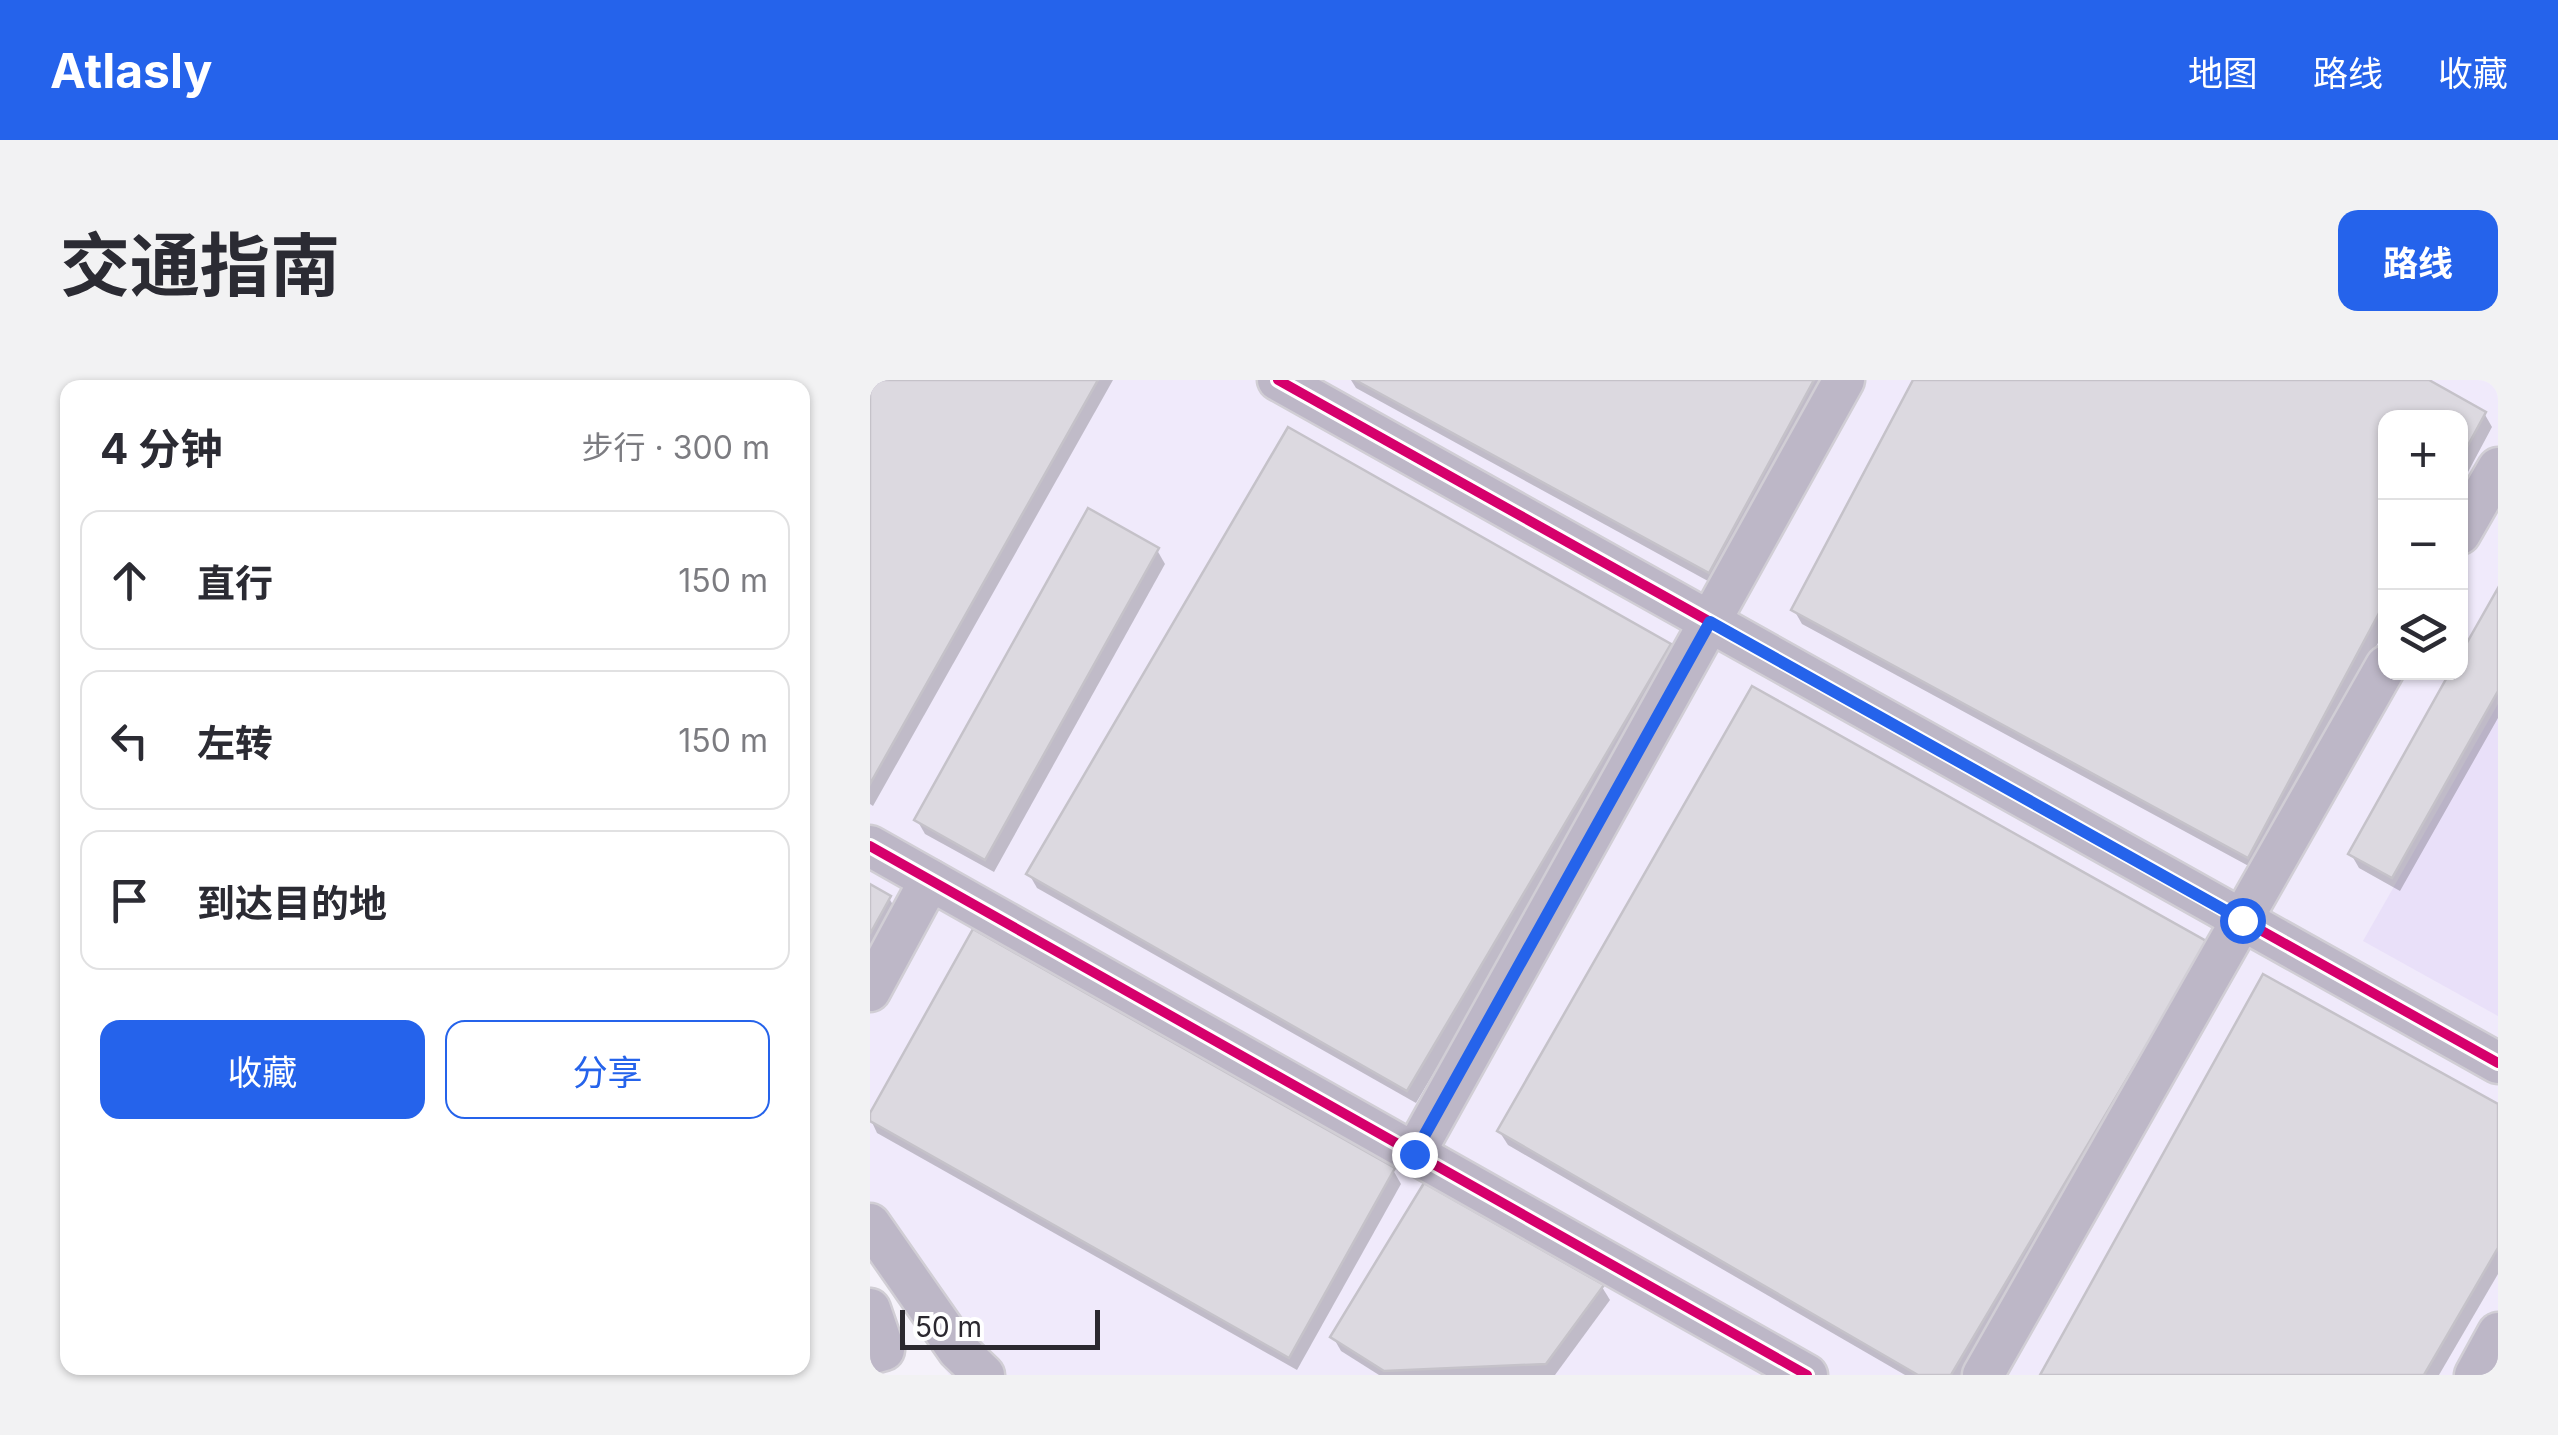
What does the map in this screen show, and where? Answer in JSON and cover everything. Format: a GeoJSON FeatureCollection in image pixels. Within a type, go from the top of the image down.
{"type":"FeatureCollection","features":[{"type":"Feature","properties":{"kind":"street"},"geometry":{"type":"LineString","coordinates":[[1278,380],[2498,1064]]}},
{"type":"Feature","properties":{"kind":"street"},"geometry":{"type":"LineString","coordinates":[[1414,1154],[1844,380]]}},
{"type":"Feature","properties":{"kind":"street"},"geometry":{"type":"LineString","coordinates":[[2468,520],[2498,468]]}},
{"type":"Feature","properties":{"kind":"street"},"geometry":{"type":"LineString","coordinates":[[1983,1375],[2378,680]]}},
{"type":"Feature","properties":{"kind":"street"},"geometry":{"type":"LineString","coordinates":[[870,846],[1807,1375]]}},
{"type":"Feature","properties":{"kind":"street"},"geometry":{"type":"LineString","coordinates":[[870,991],[930,880]]}},
{"type":"Feature","properties":{"kind":"street"},"geometry":{"type":"LineString","coordinates":[[870,1224],[958,1350],[984,1375]]}},
{"type":"Feature","properties":{"kind":"street"},"geometry":{"type":"LineString","coordinates":[[870,1308],[884,1350],[870,1354]]}},
{"type":"Feature","properties":{"kind":"street"},"geometry":{"type":"LineString","coordinates":[[2475,1375],[2498,1333]]}},
{"type":"Feature","properties":{"kind":"shaded area"},"geometry":{"type":"Polygon","coordinates":[[[870,380],[2498,380],[2498,1375],[949,1375],[870,1261],[870,380]]]}},
{"type":"Feature","properties":{"kind":"shaded area"},"geometry":{"type":"Polygon","coordinates":[[[2498,704],[2498,1016],[2363,941],[2498,704]]]}},
{"type":"Feature","properties":{"kind":"building"},"geometry":{"type":"Polygon","coordinates":[[[870,380],[1098,380],[870,784],[870,380]]]}},
{"type":"Feature","properties":{"kind":"building"},"geometry":{"type":"Polygon","coordinates":[[[1355,380],[1814,380],[1709,573],[1355,380]]]}},
{"type":"Feature","properties":{"kind":"building"},"geometry":{"type":"Polygon","coordinates":[[[1913,380],[2429,380],[2486,412],[2468,445],[2468,410],[2378,410],[2378,615],[2248,858],[1791,610],[1913,380]]]}},
{"type":"Feature","properties":{"kind":"building"},"geometry":{"type":"Polygon","coordinates":[[[1288,427],[1671,644],[1407,1091],[1026,874],[1288,427]]]}},
{"type":"Feature","properties":{"kind":"building"},"geometry":{"type":"Polygon","coordinates":[[[1088,508],[1159,548],[985,860],[914,820],[1088,508]]]}},
{"type":"Feature","properties":{"kind":"building"},"geometry":{"type":"Polygon","coordinates":[[[2498,588],[2498,691],[2392,878],[2348,854],[2446,680],[2468,680],[2468,641],[2498,588]]]}},
{"type":"Feature","properties":{"kind":"building"},"geometry":{"type":"Polygon","coordinates":[[[1752,686],[2208,942],[1951,1375],[1918,1375],[1497,1131],[1752,686]]]}},
{"type":"Feature","properties":{"kind":"building"},"geometry":{"type":"Polygon","coordinates":[[[870,884],[891,896],[870,934],[870,884]]]}},
{"type":"Feature","properties":{"kind":"building"},"geometry":{"type":"Polygon","coordinates":[[[973,929],[1395,1168],[1289,1358],[870,1121],[870,1113],[973,929]]]}},
{"type":"Feature","properties":{"kind":"building"},"geometry":{"type":"Polygon","coordinates":[[[2263,974],[2498,1104],[2498,1248],[2424,1375],[2040,1375],[2263,974]]]}},
{"type":"Feature","properties":{"kind":"building"},"geometry":{"type":"Polygon","coordinates":[[[1424,1183],[1604,1285],[1546,1364],[1384,1371],[1330,1337],[1424,1183]]]}},
{"type":"Feature","properties":{"kind":"cycle path"},"geometry":{"type":"LineString","coordinates":[[1278,380],[2498,1063]]}},
{"type":"Feature","properties":{"kind":"cycle path"},"geometry":{"type":"LineString","coordinates":[[870,846],[1807,1375]]}},
{"type":"Feature","properties":{"kind":"route"},"geometry":{"type":"LineString","coordinates":[[1414,1154],[1710,622],[2242,920]]}}]}
